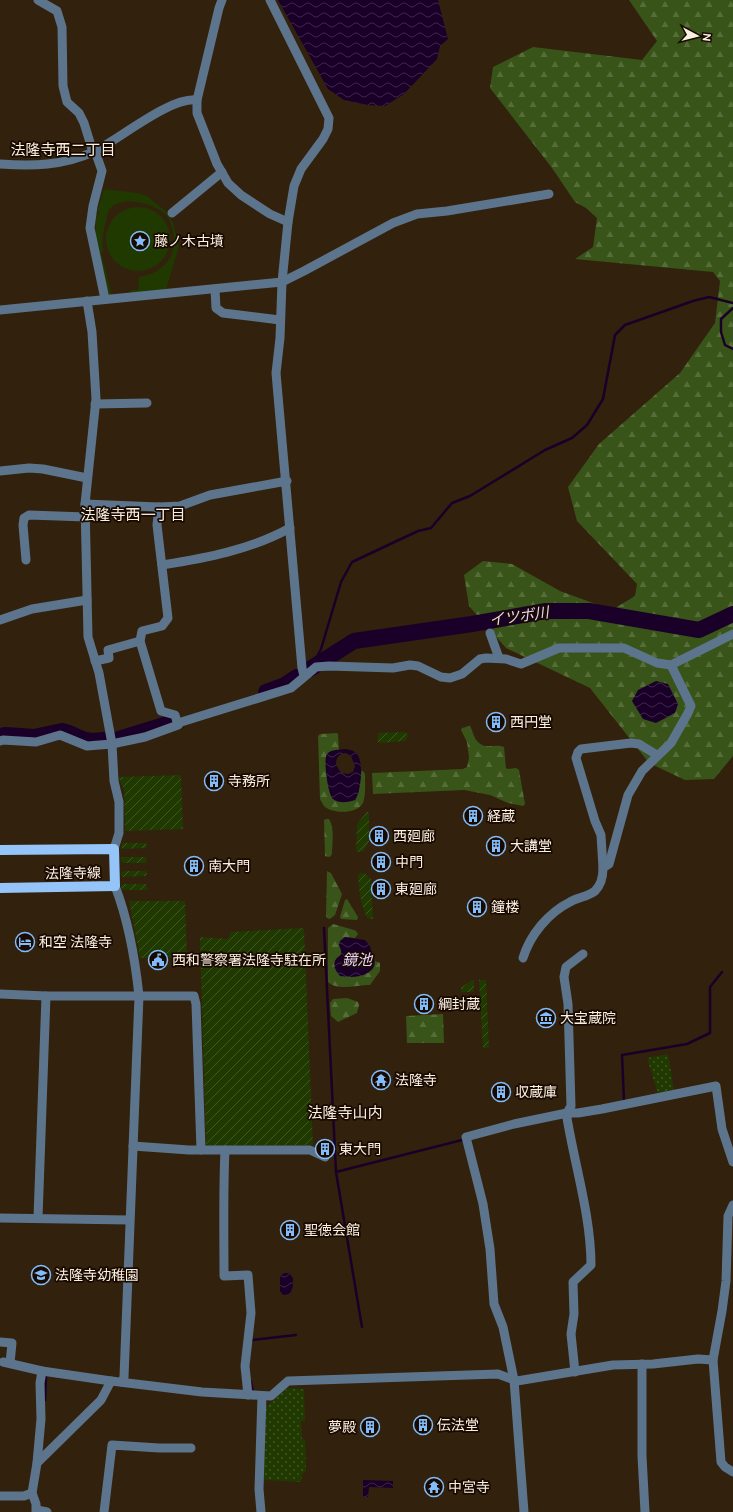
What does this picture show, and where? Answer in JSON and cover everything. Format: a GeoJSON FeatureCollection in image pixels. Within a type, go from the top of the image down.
{"type":"FeatureCollection","features":[{"type":"Feature","properties":{"kind":"main road","name":"法隆寺線"},"geometry":{"type":"LineString","coordinates":[[0,850],[114,849],[115,886],[0,888]]}},
{"type":"Feature","properties":{"kind":"street"},"geometry":{"type":"LineString","coordinates":[[38,0],[57,11],[59,16],[62,27],[63,86],[68,102],[78,113],[84,123],[102,171],[93,206],[90,228],[105,299]]}},
{"type":"Feature","properties":{"kind":"street"},"geometry":{"type":"LineString","coordinates":[[222,0],[197,100],[197,113],[217,164],[228,183],[242,195],[270,214],[288,222]]}},
{"type":"Feature","properties":{"kind":"street"},"geometry":{"type":"LineString","coordinates":[[270,0],[329,118],[328,129],[323,139],[301,169],[294,186],[288,222],[282,282],[276,373],[304,676]]}},
{"type":"Feature","properties":{"kind":"street"},"geometry":{"type":"LineString","coordinates":[[0,164],[33,166],[61,162],[94,152],[162,110],[190,99],[197,100]]}},
{"type":"Feature","properties":{"kind":"street"},"geometry":{"type":"LineString","coordinates":[[172,212],[222,172]]}},
{"type":"Feature","properties":{"kind":"street"},"geometry":{"type":"LineString","coordinates":[[0,310],[282,282],[393,223],[417,214],[447,211],[548,194]]}},
{"type":"Feature","properties":{"kind":"street"},"geometry":{"type":"LineString","coordinates":[[215,289],[216,308],[223,313],[280,320]]}},
{"type":"Feature","properties":{"kind":"street"},"geometry":{"type":"LineString","coordinates":[[87,301],[92,332],[96,404],[85,504],[88,637],[99,673],[112,744],[114,781],[119,802],[119,833],[114,849]]}},
{"type":"Feature","properties":{"kind":"street"},"geometry":{"type":"LineString","coordinates":[[96,404],[147,403]]}},
{"type":"Feature","properties":{"kind":"street"},"geometry":{"type":"LineString","coordinates":[[0,471],[29,468],[43,469],[87,478]]}},
{"type":"Feature","properties":{"kind":"street"},"geometry":{"type":"LineString","coordinates":[[85,504],[159,507],[180,506],[210,495],[287,482]]}},
{"type":"Feature","properties":{"kind":"street"},"geometry":{"type":"LineString","coordinates":[[159,507],[157,525],[168,618],[162,626],[142,631],[140,641],[161,711],[175,715],[178,723]]}},
{"type":"Feature","properties":{"kind":"street"},"geometry":{"type":"LineString","coordinates":[[26,560],[23,525],[24,518],[29,515],[86,517]]}},
{"type":"Feature","properties":{"kind":"street"},"geometry":{"type":"LineString","coordinates":[[162,565],[219,555],[274,537],[290,528]]}},
{"type":"Feature","properties":{"kind":"street"},"geometry":{"type":"LineString","coordinates":[[0,620],[32,608],[87,600]]}},
{"type":"Feature","properties":{"kind":"street"},"geometry":{"type":"LineString","coordinates":[[490,633],[499,658]]}},
{"type":"Feature","properties":{"kind":"street"},"geometry":{"type":"LineString","coordinates":[[0,741],[36,742],[60,735],[87,746],[112,744],[145,737],[178,725],[178,723],[291,688],[316,667],[393,668],[410,665],[418,666],[440,677],[450,678],[462,674],[480,659],[499,658],[521,664],[560,648],[624,648],[657,663],[671,665],[733,634]]}},
{"type":"Feature","properties":{"kind":"street"},"geometry":{"type":"LineString","coordinates":[[95,661],[109,658],[108,650],[140,641]]}},
{"type":"Feature","properties":{"kind":"street"},"geometry":{"type":"LineString","coordinates":[[603,868],[609,864],[628,795],[642,771],[671,743],[691,706],[671,665]]}},
{"type":"Feature","properties":{"kind":"street"},"geometry":{"type":"LineString","coordinates":[[524,958],[527,945],[537,930],[554,911],[569,902],[594,892],[601,881],[603,868],[601,835],[595,822],[576,758],[578,752],[581,749],[631,743],[639,744],[657,755]]}},
{"type":"Feature","properties":{"kind":"street"},"geometry":{"type":"LineString","coordinates":[[115,886],[124,910],[130,935],[139,996],[123,1380]]}},
{"type":"Feature","properties":{"kind":"street"},"geometry":{"type":"LineString","coordinates":[[575,1372],[571,1334],[574,1314],[573,1282],[591,1265],[591,1252],[584,1206],[572,1147],[568,1113],[571,1106],[568,1004],[564,977],[566,967],[583,954]]}},
{"type":"Feature","properties":{"kind":"street"},"geometry":{"type":"LineString","coordinates":[[0,994],[46,996],[194,996],[196,1004],[201,1150]]}},
{"type":"Feature","properties":{"kind":"street"},"geometry":{"type":"LineString","coordinates":[[38,1218],[46,1041],[46,996]]}},
{"type":"Feature","properties":{"kind":"street"},"geometry":{"type":"LineString","coordinates":[[524,1512],[514,1380],[503,1327],[494,1304],[490,1249],[483,1204],[466,1137],[514,1124],[568,1113],[578,1113],[609,1108],[716,1086],[722,1130],[733,1162]]}},
{"type":"Feature","properties":{"kind":"street"},"geometry":{"type":"LineString","coordinates":[[133,1146],[201,1150],[310,1150],[325,1157]]}},
{"type":"Feature","properties":{"kind":"street"},"geometry":{"type":"LineString","coordinates":[[225,1150],[223,1193],[224,1276],[248,1275],[251,1313],[245,1366],[248,1393]]}},
{"type":"Feature","properties":{"kind":"street"},"geometry":{"type":"LineString","coordinates":[[733,1205],[728,1216],[729,1282],[722,1311],[714,1360],[721,1462],[725,1467],[733,1472]]}},
{"type":"Feature","properties":{"kind":"street"},"geometry":{"type":"LineString","coordinates":[[0,1218],[130,1220]]}},
{"type":"Feature","properties":{"kind":"street"},"geometry":{"type":"LineString","coordinates":[[0,1342],[12,1343],[6,1363],[17,1366],[42,1371],[111,1380],[123,1380],[195,1391],[248,1393],[262,1396],[270,1396],[288,1381],[498,1374],[517,1381],[613,1365],[698,1359],[714,1360]]}},
{"type":"Feature","properties":{"kind":"street"},"geometry":{"type":"LineString","coordinates":[[642,1364],[642,1456],[645,1512]]}},
{"type":"Feature","properties":{"kind":"street"},"geometry":{"type":"LineString","coordinates":[[42,1371],[40,1383],[41,1419],[37,1463],[32,1493],[36,1504],[36,1511],[47,1512]]}},
{"type":"Feature","properties":{"kind":"street"},"geometry":{"type":"LineString","coordinates":[[37,1463],[101,1400],[111,1380]]}},
{"type":"Feature","properties":{"kind":"street"},"geometry":{"type":"LineString","coordinates":[[261,1512],[259,1489],[262,1396]]}},
{"type":"Feature","properties":{"kind":"street"},"geometry":{"type":"LineString","coordinates":[[104,1512],[112,1445],[159,1448],[191,1448]]}},
{"type":"Feature","properties":{"kind":"street"},"geometry":{"type":"LineString","coordinates":[[0,1496],[24,1496],[32,1493]]}},
{"type":"Feature","properties":{"kind":"green space"},"geometry":{"type":"Polygon","coordinates":[[[629,0],[733,0],[733,756],[714,779],[685,780],[649,763],[590,688],[506,648],[469,606],[464,575],[483,561],[512,564],[560,591],[612,610],[635,596],[637,584],[577,521],[568,487],[599,444],[680,373],[715,323],[720,281],[713,272],[575,259],[593,247],[597,218],[586,208],[575,202],[552,168],[490,88],[493,67],[533,47],[642,60],[657,41],[629,0]]]}},
{"type":"Feature","properties":{"kind":"green space"},"geometry":{"type":"Polygon","coordinates":[[[104,189],[138,193],[147,196],[168,213],[173,223],[179,246],[166,290],[131,293],[131,290],[138,290],[139,277],[157,271],[168,261],[173,251],[174,233],[167,217],[159,209],[145,204],[129,201],[121,202],[110,209],[104,230],[103,251],[101,253],[112,295],[109,295],[97,245],[95,225],[96,215],[99,215],[99,212],[97,211],[104,189]]]}},
{"type":"Feature","properties":{"kind":"green space"},"geometry":{"type":"Polygon","coordinates":[[[138,207],[156,213],[164,221],[170,239],[164,257],[156,265],[138,271],[120,265],[112,257],[106,239],[112,221],[120,213],[138,207]]]}},
{"type":"Feature","properties":{"kind":"green space"},"geometry":{"type":"Polygon","coordinates":[[[470,726],[480,744],[484,746],[504,747],[506,768],[516,768],[519,770],[525,804],[523,806],[508,803],[490,795],[464,790],[373,794],[372,773],[463,769],[467,767],[469,758],[467,742],[461,730],[462,728],[470,726]]]}},
{"type":"Feature","properties":{"kind":"green space"},"geometry":{"type":"Polygon","coordinates":[[[405,732],[408,735],[406,741],[380,743],[377,741],[378,733],[405,732]]]}},
{"type":"Feature","properties":{"kind":"green space"},"geometry":{"type":"Polygon","coordinates":[[[337,733],[339,750],[329,752],[345,802],[355,800],[359,792],[360,772],[363,771],[365,774],[365,793],[363,803],[356,809],[345,812],[329,809],[324,806],[320,799],[318,736],[320,734],[337,733]]]}},
{"type":"Feature","properties":{"kind":"green space"},"geometry":{"type":"Polygon","coordinates":[[[181,775],[183,829],[125,831],[124,790],[118,777],[181,775]]]}},
{"type":"Feature","properties":{"kind":"green space"},"geometry":{"type":"Polygon","coordinates":[[[367,812],[369,812],[369,841],[364,851],[358,852],[356,850],[357,824],[367,812]]]}},
{"type":"Feature","properties":{"kind":"green space"},"geometry":{"type":"Polygon","coordinates":[[[329,819],[333,831],[332,853],[329,857],[325,856],[324,820],[329,819]]]}},
{"type":"Feature","properties":{"kind":"green space"},"geometry":{"type":"Polygon","coordinates":[[[123,843],[146,843],[147,847],[122,849],[121,845],[123,843]]]}},
{"type":"Feature","properties":{"kind":"green space"},"geometry":{"type":"Polygon","coordinates":[[[123,857],[146,857],[147,861],[145,863],[123,863],[121,862],[121,859],[123,857]]]}},
{"type":"Feature","properties":{"kind":"green space"},"geometry":{"type":"Polygon","coordinates":[[[123,871],[146,871],[147,875],[123,877],[121,876],[121,873],[123,871]]]}},
{"type":"Feature","properties":{"kind":"green space"},"geometry":{"type":"Polygon","coordinates":[[[327,871],[331,873],[342,894],[335,915],[330,919],[326,916],[327,871]]]}},
{"type":"Feature","properties":{"kind":"green space"},"geometry":{"type":"Polygon","coordinates":[[[364,873],[371,879],[373,919],[367,918],[363,907],[359,886],[358,874],[364,873]]]}},
{"type":"Feature","properties":{"kind":"green space"},"geometry":{"type":"Polygon","coordinates":[[[123,884],[146,884],[148,889],[122,890],[121,886],[123,884]]]}},
{"type":"Feature","properties":{"kind":"green space"},"geometry":{"type":"Polygon","coordinates":[[[347,899],[358,917],[357,920],[341,919],[340,917],[345,900],[347,899]]]}},
{"type":"Feature","properties":{"kind":"green space"},"geometry":{"type":"Polygon","coordinates":[[[129,901],[185,901],[187,957],[140,958],[129,901]]]}},
{"type":"Feature","properties":{"kind":"green space"},"geometry":{"type":"Polygon","coordinates":[[[333,924],[354,930],[358,934],[355,938],[345,937],[341,955],[336,959],[368,973],[373,969],[375,961],[380,963],[380,971],[370,985],[342,987],[332,985],[328,982],[328,928],[333,924]]]}},
{"type":"Feature","properties":{"kind":"green space"},"geometry":{"type":"Polygon","coordinates":[[[304,928],[313,1145],[206,1146],[200,937],[228,939],[231,932],[304,928]]]}},
{"type":"Feature","properties":{"kind":"green space"},"geometry":{"type":"Polygon","coordinates":[[[474,980],[474,992],[461,992],[461,988],[474,980]]]}},
{"type":"Feature","properties":{"kind":"green space"},"geometry":{"type":"Polygon","coordinates":[[[479,980],[486,980],[489,1048],[483,1048],[479,980]]]}},
{"type":"Feature","properties":{"kind":"green space"},"geometry":{"type":"Polygon","coordinates":[[[347,998],[358,1002],[359,1005],[357,1013],[338,1022],[331,1016],[330,1003],[333,999],[347,998]]]}},
{"type":"Feature","properties":{"kind":"green space"},"geometry":{"type":"Polygon","coordinates":[[[443,1014],[444,1043],[407,1043],[406,1016],[443,1014]]]}},
{"type":"Feature","properties":{"kind":"green space"},"geometry":{"type":"Polygon","coordinates":[[[668,1054],[674,1090],[658,1094],[647,1058],[668,1054]]]}},
{"type":"Feature","properties":{"kind":"green space"},"geometry":{"type":"Polygon","coordinates":[[[288,1388],[304,1389],[305,1421],[301,1421],[302,1439],[305,1439],[306,1471],[302,1474],[301,1482],[263,1480],[266,1406],[288,1388]]]}},
{"type":"Feature","properties":{"kind":"water"},"geometry":{"type":"Polygon","coordinates":[[[278,0],[438,0],[448,39],[440,46],[437,59],[404,94],[385,106],[368,105],[344,100],[328,89],[278,0]]]}},
{"type":"Feature","properties":{"kind":"water"},"geometry":{"type":"Polygon","coordinates":[[[656,681],[668,684],[678,704],[675,713],[656,723],[643,719],[632,701],[638,690],[656,681]]]}},
{"type":"Feature","properties":{"kind":"water"},"geometry":{"type":"Polygon","coordinates":[[[333,750],[352,750],[357,754],[360,763],[361,777],[359,791],[355,800],[338,802],[333,799],[329,791],[326,757],[329,752],[333,750]],[[346,753],[341,754],[336,760],[336,765],[341,773],[348,774],[353,772],[355,766],[351,756],[346,753]]]}},
{"type":"Feature","properties":{"kind":"water","name":"鏡池"},"geometry":{"type":"Polygon","coordinates":[[[345,937],[365,940],[370,946],[375,964],[369,972],[360,976],[350,977],[340,976],[337,972],[334,963],[341,954],[339,944],[340,941],[345,937]]]}},
{"type":"Feature","properties":{"kind":"water"},"geometry":{"type":"Polygon","coordinates":[[[284,1273],[289,1273],[293,1278],[293,1286],[290,1294],[283,1295],[280,1291],[280,1277],[284,1273]]]}},
{"type":"Feature","properties":{"kind":"water"},"geometry":{"type":"Polygon","coordinates":[[[363,1480],[393,1481],[393,1488],[369,1487],[368,1497],[363,1497],[363,1480]]]}},
{"type":"Feature","properties":{"kind":"waterway"},"geometry":{"type":"LineString","coordinates":[[312,666],[321,649],[341,582],[352,562],[418,531],[431,528],[452,503],[470,496],[545,450],[572,438],[587,425],[603,399],[615,335],[625,325],[693,301],[709,297],[733,303]]}},
{"type":"Feature","properties":{"kind":"waterway"},"geometry":{"type":"LineString","coordinates":[[733,308],[721,319],[721,332],[725,345],[733,349]]}},
{"type":"Feature","properties":{"kind":"waterway","name":"イツボ川"},"geometry":{"type":"LineString","coordinates":[[310,669],[354,641],[472,624],[546,611],[589,611],[699,630],[733,614]]}},
{"type":"Feature","properties":{"kind":"waterway","name":"イツボ川"},"geometry":{"type":"LineString","coordinates":[[266,692],[285,685],[297,677]]}},
{"type":"Feature","properties":{"kind":"waterway","name":"イツボ川"},"geometry":{"type":"LineString","coordinates":[[119,739],[171,723]]}},
{"type":"Feature","properties":{"kind":"waterway","name":"イツボ川"},"geometry":{"type":"LineString","coordinates":[[0,736],[34,737],[62,731],[85,740],[104,740]]}},
{"type":"Feature","properties":{"kind":"waterway"},"geometry":{"type":"LineString","coordinates":[[324,928],[336,1172]]}},
{"type":"Feature","properties":{"kind":"waterway"},"geometry":{"type":"LineString","coordinates":[[624,1101],[622,1055],[687,1044],[710,1033],[710,987],[722,972]]}},
{"type":"Feature","properties":{"kind":"waterway"},"geometry":{"type":"LineString","coordinates":[[362,1327],[336,1172],[462,1140]]}},
{"type":"Feature","properties":{"kind":"waterway"},"geometry":{"type":"LineString","coordinates":[[252,1341],[296,1335]]}},
{"type":"Feature","properties":{"kind":"waterway"},"geometry":{"type":"LineString","coordinates":[[45,1400],[46,1377]]}},
{"type":"Feature","properties":{"kind":"waterway"},"geometry":{"type":"LineString","coordinates":[[251,1382],[253,1392]]}},
{"type":"Feature","properties":{"kind":"place","name":"藤ノ木古墳"},"geometry":{"type":"Point","coordinates":[140,241]}},
{"type":"Feature","properties":{"kind":"place","name":"西円堂"},"geometry":{"type":"Point","coordinates":[496,722]}},
{"type":"Feature","properties":{"kind":"place","name":"寺務所"},"geometry":{"type":"Point","coordinates":[214,781]}},
{"type":"Feature","properties":{"kind":"place","name":"経蔵"},"geometry":{"type":"Point","coordinates":[473,816]}},
{"type":"Feature","properties":{"kind":"place","name":"西廻廊"},"geometry":{"type":"Point","coordinates":[379,836]}},
{"type":"Feature","properties":{"kind":"place","name":"大講堂"},"geometry":{"type":"Point","coordinates":[496,846]}},
{"type":"Feature","properties":{"kind":"place","name":"中門"},"geometry":{"type":"Point","coordinates":[381,862]}},
{"type":"Feature","properties":{"kind":"place","name":"南大門"},"geometry":{"type":"Point","coordinates":[194,866]}},
{"type":"Feature","properties":{"kind":"place","name":"東廻廊"},"geometry":{"type":"Point","coordinates":[381,889]}},
{"type":"Feature","properties":{"kind":"place","name":"鐘楼"},"geometry":{"type":"Point","coordinates":[477,907]}},
{"type":"Feature","properties":{"kind":"place","name":"和空 法隆寺"},"geometry":{"type":"Point","coordinates":[25,942]}},
{"type":"Feature","properties":{"kind":"place","name":"西和警察署法隆寺駐在所"},"geometry":{"type":"Point","coordinates":[158,960]}},
{"type":"Feature","properties":{"kind":"place","name":"綱封蔵"},"geometry":{"type":"Point","coordinates":[424,1004]}},
{"type":"Feature","properties":{"kind":"place","name":"大宝蔵院"},"geometry":{"type":"Point","coordinates":[546,1018]}},
{"type":"Feature","properties":{"kind":"place","name":"法隆寺"},"geometry":{"type":"Point","coordinates":[381,1080]}},
{"type":"Feature","properties":{"kind":"place","name":"収蔵庫"},"geometry":{"type":"Point","coordinates":[501,1092]}},
{"type":"Feature","properties":{"kind":"place","name":"東大門"},"geometry":{"type":"Point","coordinates":[325,1149]}},
{"type":"Feature","properties":{"kind":"place","name":"聖徳会館"},"geometry":{"type":"Point","coordinates":[290,1230]}},
{"type":"Feature","properties":{"kind":"place","name":"法隆寺幼稚園"},"geometry":{"type":"Point","coordinates":[41,1275]}},
{"type":"Feature","properties":{"kind":"place","name":"伝法堂"},"geometry":{"type":"Point","coordinates":[423,1425]}},
{"type":"Feature","properties":{"kind":"place","name":"夢殿"},"geometry":{"type":"Point","coordinates":[370,1427]}},
{"type":"Feature","properties":{"kind":"place","name":"中宮寺"},"geometry":{"type":"Point","coordinates":[434,1487]}},
{"type":"Feature","properties":{"kind":"district","name":"法隆寺西二丁目"},"geometry":{"type":"Point","coordinates":[63,149]}},
{"type":"Feature","properties":{"kind":"district","name":"法隆寺西一丁目"},"geometry":{"type":"Point","coordinates":[133,514]}},
{"type":"Feature","properties":{"kind":"district","name":"法隆寺山内"},"geometry":{"type":"Point","coordinates":[345,1112]}}]}
